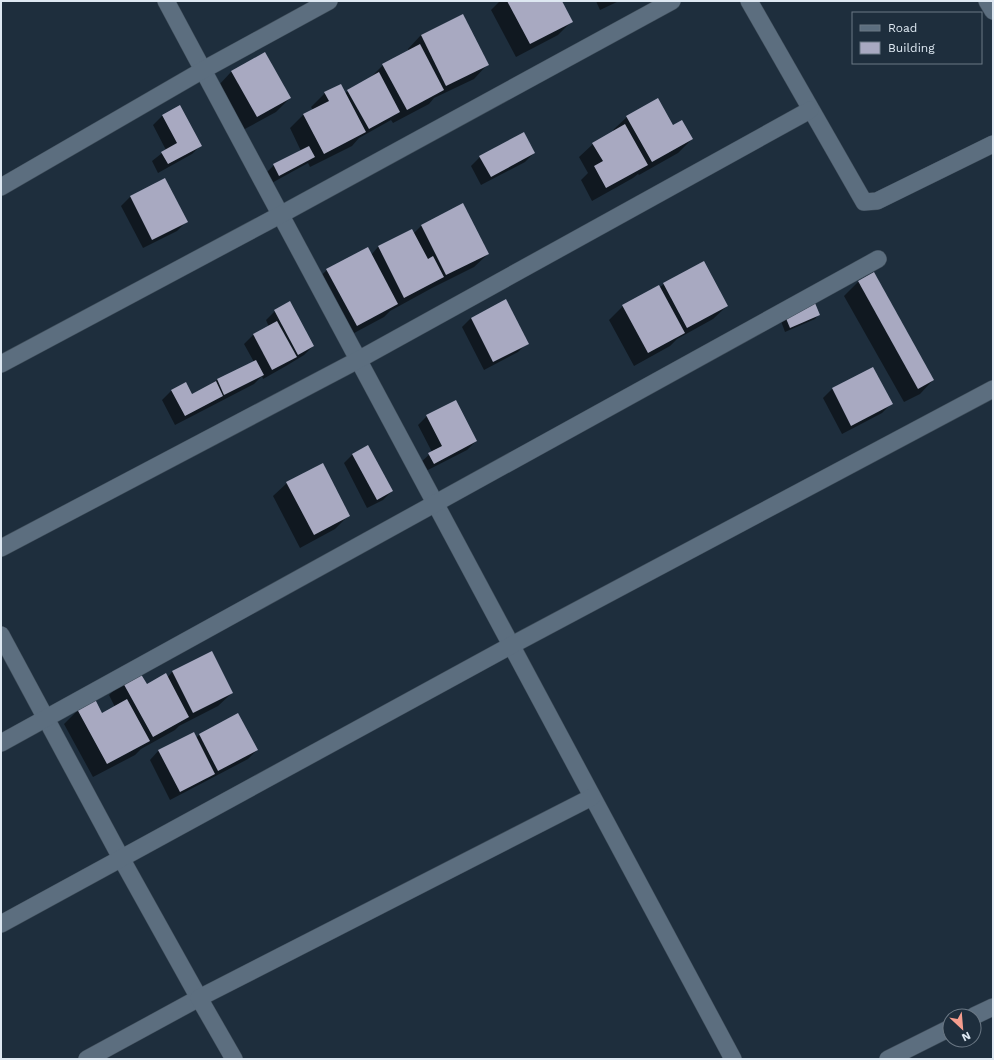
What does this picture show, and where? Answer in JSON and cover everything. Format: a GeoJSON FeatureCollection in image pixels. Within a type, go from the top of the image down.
{"type":"FeatureCollection","features":[{"type":"Feature","properties":{"kind":"street"},"geometry":{"type":"LineString","coordinates":[[166,1],[510,646],[733,1059]]}},
{"type":"Feature","properties":{"kind":"street"},"geometry":{"type":"LineString","coordinates":[[1,187],[203,70],[329,1]]}},
{"type":"Feature","properties":{"kind":"street"},"geometry":{"type":"LineString","coordinates":[[1,364],[280,215],[672,1]]}},
{"type":"Feature","properties":{"kind":"street"},"geometry":{"type":"LineString","coordinates":[[749,1],[864,202],[877,202],[993,144]]}},
{"type":"Feature","properties":{"kind":"street"},"geometry":{"type":"LineString","coordinates":[[987,1],[993,11]]}},
{"type":"Feature","properties":{"kind":"street"},"geometry":{"type":"LineString","coordinates":[[1,548],[358,360],[810,110]]}},
{"type":"Feature","properties":{"kind":"street"},"geometry":{"type":"LineString","coordinates":[[1,743],[878,259]]}},
{"type":"Feature","properties":{"kind":"street"},"geometry":{"type":"LineString","coordinates":[[1,924],[510,646],[993,389]]}},
{"type":"Feature","properties":{"kind":"street"},"geometry":{"type":"LineString","coordinates":[[1,635],[121,858],[234,1059]]}},
{"type":"Feature","properties":{"kind":"street"},"geometry":{"type":"LineString","coordinates":[[87,1059],[199,998],[592,797]]}},
{"type":"Feature","properties":{"kind":"street"},"geometry":{"type":"LineString","coordinates":[[982,1012],[993,1007]]}},
{"type":"Feature","properties":{"kind":"street"},"geometry":{"type":"LineString","coordinates":[[888,1059],[942,1032]]}},
{"type":"Feature","properties":{"kind":"building"},"geometry":{"type":"Polygon","coordinates":[[[507,1],[562,1],[573,22],[530,44],[507,1]]]}},
{"type":"Feature","properties":{"kind":"building"},"geometry":{"type":"Polygon","coordinates":[[[463,14],[489,65],[446,86],[421,35],[463,14]]]}},
{"type":"Feature","properties":{"kind":"building"},"geometry":{"type":"Polygon","coordinates":[[[420,44],[444,90],[407,110],[382,64],[420,44]]]}},
{"type":"Feature","properties":{"kind":"building"},"geometry":{"type":"Polygon","coordinates":[[[265,52],[291,98],[257,117],[231,71],[265,52]]]}},
{"type":"Feature","properties":{"kind":"building"},"geometry":{"type":"Polygon","coordinates":[[[379,72],[400,112],[369,129],[347,90],[379,72]]]}},
{"type":"Feature","properties":{"kind":"building"},"geometry":{"type":"Polygon","coordinates":[[[341,84],[366,132],[324,154],[303,114],[329,101],[324,92],[341,84]]]}},
{"type":"Feature","properties":{"kind":"building"},"geometry":{"type":"Polygon","coordinates":[[[658,98],[673,125],[682,120],[693,139],[652,162],[626,116],[658,98]]]}},
{"type":"Feature","properties":{"kind":"building"},"geometry":{"type":"Polygon","coordinates":[[[180,105],[202,146],[168,164],[161,152],[177,143],[162,115],[180,105]]]}},
{"type":"Feature","properties":{"kind":"building"},"geometry":{"type":"Polygon","coordinates":[[[625,124],[648,165],[606,188],[594,166],[603,161],[592,143],[625,124]]]}},
{"type":"Feature","properties":{"kind":"building"},"geometry":{"type":"Polygon","coordinates":[[[524,132],[535,153],[491,177],[479,156],[524,132]]]}},
{"type":"Feature","properties":{"kind":"building"},"geometry":{"type":"Polygon","coordinates":[[[309,146],[315,157],[279,176],[273,164],[309,146]]]}},
{"type":"Feature","properties":{"kind":"building"},"geometry":{"type":"Polygon","coordinates":[[[165,178],[188,222],[152,240],[130,196],[165,178]]]}},
{"type":"Feature","properties":{"kind":"building"},"geometry":{"type":"Polygon","coordinates":[[[463,203],[489,254],[446,275],[421,225],[463,203]]]}},
{"type":"Feature","properties":{"kind":"building"},"geometry":{"type":"Polygon","coordinates":[[[412,229],[428,259],[433,256],[444,277],[404,298],[378,246],[412,229]]]}},
{"type":"Feature","properties":{"kind":"building"},"geometry":{"type":"Polygon","coordinates":[[[368,247],[398,304],[357,326],[326,269],[368,247]]]}},
{"type":"Feature","properties":{"kind":"building"},"geometry":{"type":"Polygon","coordinates":[[[704,261],[728,306],[687,328],[663,283],[704,261]]]}},
{"type":"Feature","properties":{"kind":"building"},"geometry":{"type":"Polygon","coordinates":[[[874,272],[934,380],[918,389],[858,281],[874,272]]]}},
{"type":"Feature","properties":{"kind":"building"},"geometry":{"type":"Polygon","coordinates":[[[659,285],[685,333],[648,353],[622,305],[659,285]]]}},
{"type":"Feature","properties":{"kind":"building"},"geometry":{"type":"Polygon","coordinates":[[[506,299],[529,344],[493,362],[471,318],[506,299]]]}},
{"type":"Feature","properties":{"kind":"building"},"geometry":{"type":"Polygon","coordinates":[[[290,301],[314,346],[298,355],[274,310],[290,301]]]}},
{"type":"Feature","properties":{"kind":"building"},"geometry":{"type":"Polygon","coordinates":[[[815,303],[820,315],[790,328],[785,316],[815,303]]]}},
{"type":"Feature","properties":{"kind":"building"},"geometry":{"type":"Polygon","coordinates":[[[277,321],[297,357],[272,370],[253,334],[277,321]]]}},
{"type":"Feature","properties":{"kind":"building"},"geometry":{"type":"Polygon","coordinates":[[[256,360],[264,375],[224,395],[217,379],[256,360]]]}},
{"type":"Feature","properties":{"kind":"building"},"geometry":{"type":"Polygon","coordinates":[[[873,367],[893,404],[851,426],[832,388],[873,367]]]}},
{"type":"Feature","properties":{"kind":"building"},"geometry":{"type":"Polygon","coordinates":[[[216,381],[223,396],[185,416],[171,390],[186,382],[192,394],[216,381]]]}},
{"type":"Feature","properties":{"kind":"building"},"geometry":{"type":"Polygon","coordinates":[[[456,400],[477,441],[434,464],[428,453],[442,446],[426,415],[456,400]]]}},
{"type":"Feature","properties":{"kind":"building"},"geometry":{"type":"Polygon","coordinates":[[[368,445],[393,491],[377,500],[352,454],[368,445]]]}},
{"type":"Feature","properties":{"kind":"building"},"geometry":{"type":"Polygon","coordinates":[[[323,463],[350,516],[314,535],[286,482],[323,463]]]}},
{"type":"Feature","properties":{"kind":"building"},"geometry":{"type":"Polygon","coordinates":[[[212,651],[233,693],[193,713],[172,671],[212,651]]]}},
{"type":"Feature","properties":{"kind":"building"},"geometry":{"type":"Polygon","coordinates":[[[139,671],[147,684],[166,673],[189,717],[153,737],[122,681],[139,671]]]}},
{"type":"Feature","properties":{"kind":"building"},"geometry":{"type":"Polygon","coordinates":[[[95,699],[102,713],[127,699],[150,741],[107,764],[77,709],[95,699]]]}},
{"type":"Feature","properties":{"kind":"building"},"geometry":{"type":"Polygon","coordinates":[[[238,713],[258,750],[218,771],[199,734],[238,713]]]}},
{"type":"Feature","properties":{"kind":"building"},"geometry":{"type":"Polygon","coordinates":[[[194,732],[215,774],[180,792],[158,750],[194,732]]]}}]}
